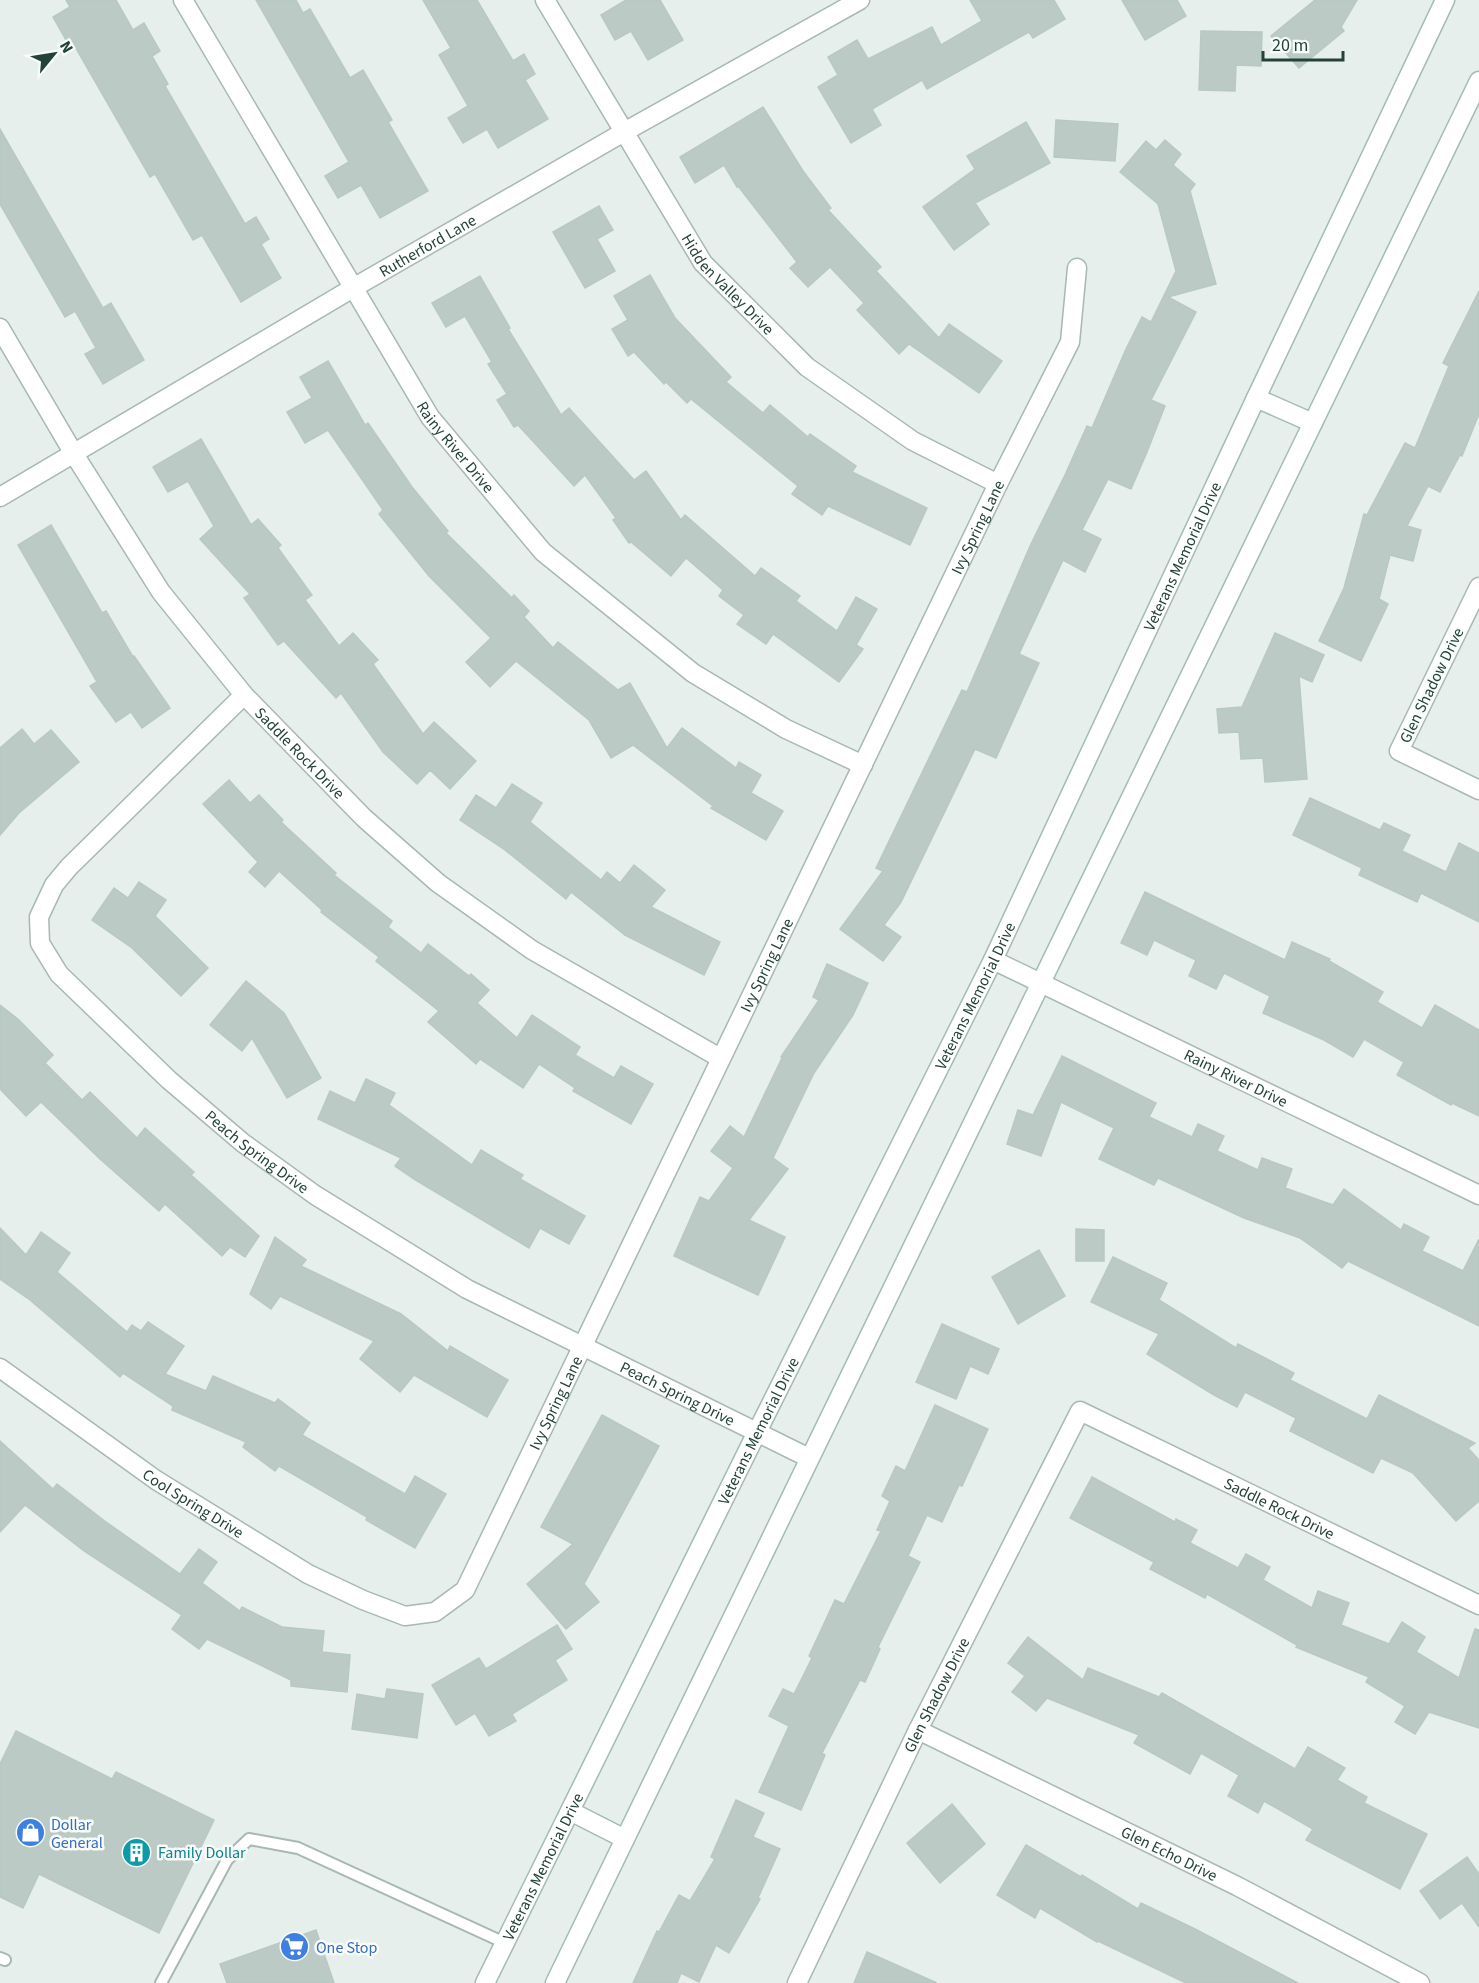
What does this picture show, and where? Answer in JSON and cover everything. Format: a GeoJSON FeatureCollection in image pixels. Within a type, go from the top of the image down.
{"type":"FeatureCollection","features":[{"type":"Feature","properties":{"kind":"street","name":"Rainy River Drive"},"geometry":{"type":"LineString","coordinates":[[183,0],[430,417],[543,552],[693,673],[786,729],[863,765]]}},
{"type":"Feature","properties":{"kind":"street","name":"Hidden Valley Drive"},"geometry":{"type":"LineString","coordinates":[[545,0],[703,263],[807,367],[913,441],[998,484]]}},
{"type":"Feature","properties":{"kind":"street","name":"Rutherford Lane"},"geometry":{"type":"LineString","coordinates":[[0,497],[353,288],[860,0]]}},
{"type":"Feature","properties":{"kind":"street","name":"Veterans Memorial Drive"},"geometry":{"type":"LineString","coordinates":[[486,1983],[756,1432],[993,960],[1445,0]]}},
{"type":"Feature","properties":{"kind":"street"},"geometry":{"type":"LineString","coordinates":[[555,1983],[1479,81]]}},
{"type":"Feature","properties":{"kind":"street","name":"Ivy Spring Lane"},"geometry":{"type":"LineString","coordinates":[[399,1614],[405,1616],[435,1612],[465,1590],[998,484],[1070,342],[1077,268]]}},
{"type":"Feature","properties":{"kind":"street","name":"Saddle Rock Drive"},"geometry":{"type":"LineString","coordinates":[[0,328],[74,454],[161,592],[244,695],[364,818],[438,883],[532,950],[720,1058]]}},
{"type":"Feature","properties":{"kind":"street"},"geometry":{"type":"LineString","coordinates":[[1256,398],[1313,423]]}},
{"type":"Feature","properties":{"kind":"street","name":"Glen Shadow Drive"},"geometry":{"type":"LineString","coordinates":[[1479,587],[1399,751],[1479,790]]}},
{"type":"Feature","properties":{"kind":"street","name":"Peach Spring Drive"},"geometry":{"type":"LineString","coordinates":[[244,695],[77,859],[54,885],[39,916],[40,943],[59,974],[169,1080],[243,1143],[315,1195],[467,1289],[809,1458]]}},
{"type":"Feature","properties":{"kind":"street","name":"Rainy River Drive"},"geometry":{"type":"LineString","coordinates":[[993,960],[1479,1195]]}},
{"type":"Feature","properties":{"kind":"street","name":"Cool Spring Drive"},"geometry":{"type":"LineString","coordinates":[[1,1371],[156,1480],[308,1575],[399,1614]]}},
{"type":"Feature","properties":{"kind":"street","name":"Saddle Rock Drive"},"geometry":{"type":"LineString","coordinates":[[1080,1411],[1479,1605]]}},
{"type":"Feature","properties":{"kind":"street","name":"Glen Shadow Drive"},"geometry":{"type":"LineString","coordinates":[[797,1983],[918,1730],[1080,1411]]}},
{"type":"Feature","properties":{"kind":"street","name":"Glen Echo Drive"},"geometry":{"type":"LineString","coordinates":[[918,1730],[1238,1886],[1420,1983]]}},
{"type":"Feature","properties":{"kind":"street"},"geometry":{"type":"LineString","coordinates":[[570,1811],[625,1839]]}},
{"type":"Feature","properties":{"kind":"lane"},"geometry":{"type":"LineString","coordinates":[[161,1983],[227,1860],[249,1839],[298,1848],[505,1943]]}},
{"type":"Feature","properties":{"kind":"building"},"geometry":{"type":"Polygon","coordinates":[[[66,0],[116,0],[133,30],[144,23],[160,51],[152,56],[168,84],[165,86],[245,224],[256,217],[269,239],[261,244],[281,278],[241,302],[202,235],[193,240],[155,174],[150,177],[74,45],[70,47],[53,17],[70,7],[66,0]]]}},
{"type":"Feature","properties":{"kind":"building"},"geometry":{"type":"Polygon","coordinates":[[[256,0],[296,0],[303,13],[310,9],[350,78],[363,70],[392,120],[388,122],[428,191],[380,218],[361,185],[338,198],[325,176],[349,162],[256,0]]]}},
{"type":"Feature","properties":{"kind":"building"},"geometry":{"type":"Polygon","coordinates":[[[423,0],[477,0],[513,61],[524,54],[535,74],[525,80],[548,119],[498,148],[487,129],[463,143],[448,118],[468,106],[439,55],[451,48],[423,0]]]}},
{"type":"Feature","properties":{"kind":"building"},"geometry":{"type":"Polygon","coordinates":[[[626,0],[660,0],[683,40],[648,60],[631,31],[615,40],[601,15],[626,0]]]}},
{"type":"Feature","properties":{"kind":"building"},"geometry":{"type":"Polygon","coordinates":[[[970,0],[1054,0],[1065,19],[1033,38],[1029,32],[927,89],[922,80],[872,109],[881,125],[851,143],[818,87],[838,75],[828,57],[857,40],[868,59],[932,27],[941,45],[982,21],[970,0]]]}},
{"type":"Feature","properties":{"kind":"building"},"geometry":{"type":"Polygon","coordinates":[[[1122,0],[1177,0],[1186,16],[1145,40],[1122,0]]]}},
{"type":"Feature","properties":{"kind":"building"},"geometry":{"type":"Polygon","coordinates":[[[1315,0],[1357,0],[1341,27],[1344,31],[1299,68],[1271,36],[1315,0]]]}},
{"type":"Feature","properties":{"kind":"building"},"geometry":{"type":"Polygon","coordinates":[[[1201,31],[1262,32],[1261,66],[1236,65],[1235,91],[1199,90],[1201,31]]]}},
{"type":"Feature","properties":{"kind":"building"},"geometry":{"type":"Polygon","coordinates":[[[763,107],[803,171],[831,208],[828,210],[881,267],[876,271],[939,338],[949,324],[1002,361],[979,393],[909,344],[899,354],[857,310],[864,303],[830,267],[808,287],[790,268],[797,262],[737,187],[724,165],[695,183],[680,157],[763,107]]]}},
{"type":"Feature","properties":{"kind":"building"},"geometry":{"type":"Polygon","coordinates":[[[1056,120],[1118,124],[1115,161],[1054,157],[1056,120]]]}},
{"type":"Feature","properties":{"kind":"building"},"geometry":{"type":"Polygon","coordinates":[[[1026,122],[1050,163],[975,203],[989,224],[954,250],[923,207],[975,169],[967,156],[1026,122]]]}},
{"type":"Feature","properties":{"kind":"building"},"geometry":{"type":"Polygon","coordinates":[[[0,129],[103,308],[111,303],[144,360],[103,384],[85,354],[96,348],[75,311],[65,317],[0,204],[0,129]]]}},
{"type":"Feature","properties":{"kind":"building"},"geometry":{"type":"Polygon","coordinates":[[[1165,140],[1181,154],[1173,165],[1195,184],[1190,191],[1216,284],[1168,297],[1196,312],[1151,400],[1165,406],[1147,452],[1131,489],[1108,479],[1082,530],[1101,539],[1085,572],[1063,560],[1019,654],[1039,663],[996,758],[975,749],[901,902],[884,925],[901,937],[883,961],[840,929],[883,871],[876,868],[962,690],[967,692],[1031,544],[1087,426],[1092,428],[1142,317],[1151,322],[1176,271],[1158,204],[1120,172],[1146,141],[1156,150],[1165,140]]]}},
{"type":"Feature","properties":{"kind":"building"},"geometry":{"type":"Polygon","coordinates":[[[599,206],[613,230],[597,239],[615,271],[585,288],[553,232],[599,206]]]}},
{"type":"Feature","properties":{"kind":"building"},"geometry":{"type":"Polygon","coordinates":[[[650,275],[675,318],[731,377],[726,382],[763,413],[770,405],[808,437],[810,434],[856,466],[852,472],[927,508],[910,545],[828,506],[822,515],[792,494],[798,486],[691,399],[687,403],[666,382],[664,384],[634,352],[628,356],[612,329],[628,320],[614,296],[650,275]]]}},
{"type":"Feature","properties":{"kind":"building"},"geometry":{"type":"Polygon","coordinates":[[[480,276],[510,328],[508,329],[561,415],[569,408],[634,480],[646,471],[681,520],[685,515],[755,576],[761,568],[800,596],[796,601],[837,631],[856,597],[877,609],[856,645],[863,649],[839,682],[773,634],[766,644],[737,624],[744,615],[719,596],[723,590],[686,558],[671,576],[631,542],[629,543],[613,520],[616,518],[585,475],[574,486],[518,425],[514,427],[497,400],[507,394],[488,364],[492,362],[465,316],[446,327],[432,303],[480,276]]]}},
{"type":"Feature","properties":{"kind":"building"},"geometry":{"type":"Polygon","coordinates":[[[1479,291],[1479,414],[1462,456],[1460,455],[1440,492],[1428,486],[1407,526],[1421,530],[1413,561],[1390,555],[1379,599],[1388,604],[1361,661],[1319,641],[1344,588],[1364,514],[1367,515],[1405,443],[1415,448],[1449,366],[1443,363],[1479,291]]]}},
{"type":"Feature","properties":{"kind":"building"},"geometry":{"type":"Polygon","coordinates":[[[328,361],[365,425],[368,423],[412,487],[448,531],[446,533],[512,598],[514,595],[529,611],[524,617],[553,648],[558,642],[618,690],[630,683],[667,748],[682,728],[736,768],[739,762],[761,775],[751,793],[783,811],[766,840],[711,808],[713,806],[633,745],[611,758],[589,720],[516,661],[490,687],[466,662],[491,638],[429,576],[379,514],[383,510],[328,430],[305,443],[287,412],[312,398],[300,377],[328,361]]]}},
{"type":"Feature","properties":{"kind":"building"},"geometry":{"type":"Polygon","coordinates":[[[201,439],[251,525],[258,519],[281,545],[278,548],[312,595],[305,600],[339,646],[353,633],[378,660],[373,664],[423,734],[434,722],[476,761],[450,789],[430,770],[417,784],[383,752],[341,693],[336,698],[284,641],[278,645],[244,598],[250,594],[200,539],[214,526],[188,481],[168,492],[153,467],[201,439]]]}},
{"type":"Feature","properties":{"kind":"building"},"geometry":{"type":"Polygon","coordinates":[[[51,525],[102,613],[106,611],[133,657],[170,708],[142,728],[131,712],[116,722],[90,686],[97,682],[18,545],[51,525]]]}},
{"type":"Feature","properties":{"kind":"building"},"geometry":{"type":"Polygon","coordinates":[[[1275,633],[1324,655],[1312,682],[1299,676],[1307,779],[1265,782],[1263,758],[1241,759],[1239,732],[1219,733],[1217,709],[1242,707],[1275,633]]]}},
{"type":"Feature","properties":{"kind":"building"},"geometry":{"type":"Polygon","coordinates":[[[22,729],[34,744],[51,730],[79,762],[19,813],[0,835],[0,748],[22,729]]]}},
{"type":"Feature","properties":{"kind":"building"},"geometry":{"type":"Polygon","coordinates":[[[229,780],[250,803],[259,795],[283,820],[281,822],[336,873],[334,875],[392,921],[388,927],[421,953],[428,944],[469,976],[471,974],[489,990],[477,1003],[517,1038],[532,1015],[580,1047],[575,1055],[614,1078],[621,1066],[653,1084],[631,1124],[573,1091],[575,1088],[539,1064],[523,1088],[480,1059],[476,1064],[428,1022],[439,1011],[376,961],[379,957],[321,912],[322,910],[279,871],[265,887],[249,872],[258,862],[203,804],[229,780]]]}},
{"type":"Feature","properties":{"kind":"building"},"geometry":{"type":"Polygon","coordinates":[[[512,784],[542,803],[530,822],[601,880],[607,872],[620,883],[634,865],[665,890],[651,907],[720,942],[704,975],[625,935],[571,892],[566,899],[505,850],[460,820],[476,795],[496,808],[512,784]]]}},
{"type":"Feature","properties":{"kind":"building"},"geometry":{"type":"Polygon","coordinates":[[[1310,798],[1380,830],[1384,823],[1410,835],[1402,851],[1446,872],[1459,843],[1479,853],[1479,922],[1421,893],[1417,902],[1359,875],[1362,868],[1293,835],[1310,798]]]}},
{"type":"Feature","properties":{"kind":"building"},"geometry":{"type":"Polygon","coordinates":[[[139,882],[166,900],[155,916],[208,968],[181,996],[132,948],[92,920],[114,888],[128,898],[139,882]]]}},
{"type":"Feature","properties":{"kind":"building"},"geometry":{"type":"Polygon","coordinates":[[[1145,892],[1285,960],[1292,942],[1330,959],[1329,961],[1383,992],[1377,1002],[1422,1028],[1435,1005],[1479,1030],[1479,1116],[1452,1103],[1451,1105],[1397,1075],[1404,1062],[1364,1039],[1353,1057],[1324,1040],[1263,1013],[1270,996],[1224,973],[1216,989],[1189,976],[1196,960],[1154,940],[1147,955],[1121,943],[1145,892]]]}},
{"type":"Feature","properties":{"kind":"building"},"geometry":{"type":"Polygon","coordinates":[[[827,964],[868,983],[853,1015],[814,1073],[773,1158],[788,1169],[749,1220],[785,1237],[758,1295],[674,1256],[700,1197],[709,1201],[733,1168],[711,1151],[730,1126],[744,1137],[781,1057],[819,1000],[813,997],[827,964]]]}},
{"type":"Feature","properties":{"kind":"building"},"geometry":{"type":"Polygon","coordinates":[[[246,981],[284,1013],[321,1078],[287,1098],[252,1038],[242,1051],[210,1025],[246,981]]]}},
{"type":"Feature","properties":{"kind":"building"},"geometry":{"type":"Polygon","coordinates":[[[0,1005],[19,1020],[53,1055],[45,1063],[82,1100],[90,1092],[137,1138],[145,1128],[194,1172],[191,1175],[259,1236],[245,1257],[230,1247],[222,1256],[165,1204],[159,1211],[100,1159],[41,1102],[26,1116],[0,1089],[0,1005]]]}},
{"type":"Feature","properties":{"kind":"building"},"geometry":{"type":"Polygon","coordinates":[[[1062,1056],[1156,1103],[1149,1117],[1192,1137],[1198,1124],[1224,1136],[1217,1151],[1258,1170],[1262,1158],[1292,1169],[1285,1188],[1333,1205],[1344,1189],[1401,1230],[1404,1224],[1429,1237],[1422,1251],[1463,1271],[1479,1239],[1479,1326],[1348,1261],[1342,1268],[1300,1238],[1244,1218],[1158,1178],[1154,1185],[1099,1159],[1114,1128],[1061,1102],[1041,1156],[1007,1144],[1018,1110],[1033,1115],[1062,1056]]]}},
{"type":"Feature","properties":{"kind":"building"},"geometry":{"type":"Polygon","coordinates":[[[366,1079],[395,1093],[389,1105],[472,1165],[481,1150],[523,1175],[520,1179],[585,1216],[569,1244],[540,1228],[529,1248],[395,1166],[401,1158],[318,1119],[330,1091],[355,1103],[366,1079]]]}},
{"type":"Feature","properties":{"kind":"building"},"geometry":{"type":"Polygon","coordinates":[[[0,1228],[26,1255],[41,1232],[70,1253],[57,1272],[127,1332],[132,1325],[141,1331],[148,1322],[184,1346],[165,1374],[206,1391],[213,1376],[275,1403],[278,1399],[310,1423],[302,1435],[405,1494],[415,1476],[446,1494],[415,1548],[279,1466],[275,1471],[243,1447],[246,1442],[172,1410],[173,1406],[123,1373],[120,1377],[30,1300],[0,1279],[0,1228]]]}},
{"type":"Feature","properties":{"kind":"building"},"geometry":{"type":"Polygon","coordinates":[[[1076,1229],[1104,1230],[1104,1261],[1076,1261],[1076,1229]]]}},
{"type":"Feature","properties":{"kind":"building"},"geometry":{"type":"Polygon","coordinates":[[[275,1237],[306,1260],[301,1266],[401,1314],[448,1351],[450,1346],[508,1380],[487,1417],[414,1375],[400,1392],[360,1359],[374,1341],[280,1296],[271,1309],[250,1294],[275,1237]]]}},
{"type":"Feature","properties":{"kind":"building"},"geometry":{"type":"Polygon","coordinates":[[[1039,1250],[1065,1296],[1018,1324],[992,1277],[1039,1250]]]}},
{"type":"Feature","properties":{"kind":"building"},"geometry":{"type":"Polygon","coordinates":[[[1113,1257],[1167,1283],[1159,1300],[1236,1348],[1238,1344],[1294,1373],[1290,1380],[1367,1419],[1379,1395],[1475,1443],[1468,1448],[1479,1460],[1479,1501],[1456,1521],[1413,1473],[1381,1458],[1373,1473],[1290,1431],[1296,1418],[1245,1392],[1237,1407],[1147,1354],[1159,1334],[1091,1302],[1113,1257]]]}},
{"type":"Feature","properties":{"kind":"building"},"geometry":{"type":"Polygon","coordinates":[[[942,1324],[999,1349],[988,1374],[970,1366],[956,1399],[916,1382],[942,1324]]]}},
{"type":"Feature","properties":{"kind":"building"},"geometry":{"type":"Polygon","coordinates":[[[935,1405],[988,1429],[962,1486],[959,1485],[942,1522],[927,1515],[908,1556],[920,1562],[878,1647],[880,1649],[865,1682],[860,1680],[822,1753],[825,1755],[801,1810],[759,1792],[789,1726],[769,1716],[783,1689],[794,1694],[812,1658],[809,1656],[835,1600],[844,1604],[881,1531],[877,1530],[890,1501],[882,1496],[896,1466],[905,1471],[935,1405]]]}},
{"type":"Feature","properties":{"kind":"building"},"geometry":{"type":"Polygon","coordinates":[[[602,1415],[659,1446],[584,1584],[599,1602],[566,1629],[527,1584],[573,1544],[541,1527],[602,1415]]]}},
{"type":"Feature","properties":{"kind":"building"},"geometry":{"type":"Polygon","coordinates":[[[0,1441],[53,1489],[57,1484],[180,1574],[199,1549],[217,1562],[202,1583],[240,1611],[242,1607],[282,1627],[324,1631],[322,1652],[350,1655],[347,1692],[291,1686],[291,1680],[207,1639],[199,1649],[172,1629],[182,1615],[84,1551],[25,1505],[0,1532],[0,1441]]]}},
{"type":"Feature","properties":{"kind":"building"},"geometry":{"type":"Polygon","coordinates":[[[1092,1477],[1175,1522],[1176,1519],[1197,1530],[1190,1543],[1238,1568],[1246,1554],[1270,1567],[1263,1580],[1312,1608],[1318,1591],[1349,1603],[1341,1625],[1389,1644],[1402,1622],[1425,1637],[1416,1652],[1459,1678],[1475,1629],[1479,1630],[1479,1728],[1429,1712],[1415,1734],[1395,1722],[1405,1706],[1366,1682],[1369,1677],[1296,1647],[1297,1645],[1207,1594],[1205,1598],[1150,1569],[1154,1562],[1070,1518],[1092,1477]]]}},
{"type":"Feature","properties":{"kind":"building"},"geometry":{"type":"Polygon","coordinates":[[[557,1625],[572,1649],[555,1660],[567,1680],[512,1714],[516,1721],[489,1736],[475,1713],[456,1725],[432,1685],[479,1658],[486,1669],[557,1625]]]}},
{"type":"Feature","properties":{"kind":"building"},"geometry":{"type":"Polygon","coordinates":[[[1028,1637],[1083,1680],[1088,1668],[1159,1697],[1162,1693],[1295,1769],[1308,1747],[1345,1768],[1337,1780],[1367,1797],[1364,1803],[1427,1834],[1400,1889],[1306,1840],[1313,1829],[1264,1801],[1258,1813],[1228,1796],[1239,1775],[1201,1753],[1190,1774],[1134,1743],[1139,1735],[1047,1698],[1036,1711],[1012,1692],[1025,1676],[1008,1663],[1028,1637]]]}},
{"type":"Feature","properties":{"kind":"building"},"geometry":{"type":"Polygon","coordinates":[[[387,1689],[423,1694],[417,1738],[352,1729],[357,1694],[385,1699],[387,1689]]]}},
{"type":"Feature","properties":{"kind":"building"},"geometry":{"type":"Polygon","coordinates":[[[16,1731],[112,1779],[116,1772],[214,1820],[159,1933],[39,1874],[23,1908],[0,1897],[0,1764],[16,1731]]]}},
{"type":"Feature","properties":{"kind":"building"},"geometry":{"type":"Polygon","coordinates":[[[736,1800],[764,1813],[753,1837],[780,1849],[758,1898],[760,1899],[729,1953],[716,1945],[699,1982],[681,1973],[677,1983],[633,1983],[657,1931],[659,1932],[679,1895],[690,1901],[715,1859],[711,1857],[736,1800]]]}},
{"type":"Feature","properties":{"kind":"building"},"geometry":{"type":"Polygon","coordinates":[[[952,1804],[985,1844],[940,1883],[907,1843],[952,1804]]]}},
{"type":"Feature","properties":{"kind":"building"},"geometry":{"type":"Polygon","coordinates":[[[1026,1845],[1138,1909],[1141,1903],[1298,1983],[1186,1983],[1097,1942],[1040,1908],[1035,1918],[997,1895],[1026,1845]]]}},
{"type":"Feature","properties":{"kind":"building"},"geometry":{"type":"Polygon","coordinates":[[[1467,1857],[1479,1874],[1479,1927],[1462,1903],[1440,1919],[1420,1891],[1467,1857]]]}},
{"type":"Feature","properties":{"kind":"building","name":"One Stop"},"geometry":{"type":"Polygon","coordinates":[[[316,1930],[334,1983],[227,1983],[220,1964],[316,1930]]]}},
{"type":"Feature","properties":{"kind":"building"},"geometry":{"type":"Polygon","coordinates":[[[867,1952],[937,1983],[854,1983],[867,1952]]]}},
{"type":"Feature","properties":{"kind":"place","name":"Dollar General"},"geometry":{"type":"Point","coordinates":[30,1833]}},
{"type":"Feature","properties":{"kind":"place","name":"Family Dollar"},"geometry":{"type":"Point","coordinates":[137,1852]}},
{"type":"Feature","properties":{"kind":"place","name":"One Stop"},"geometry":{"type":"Point","coordinates":[295,1947]}}]}
